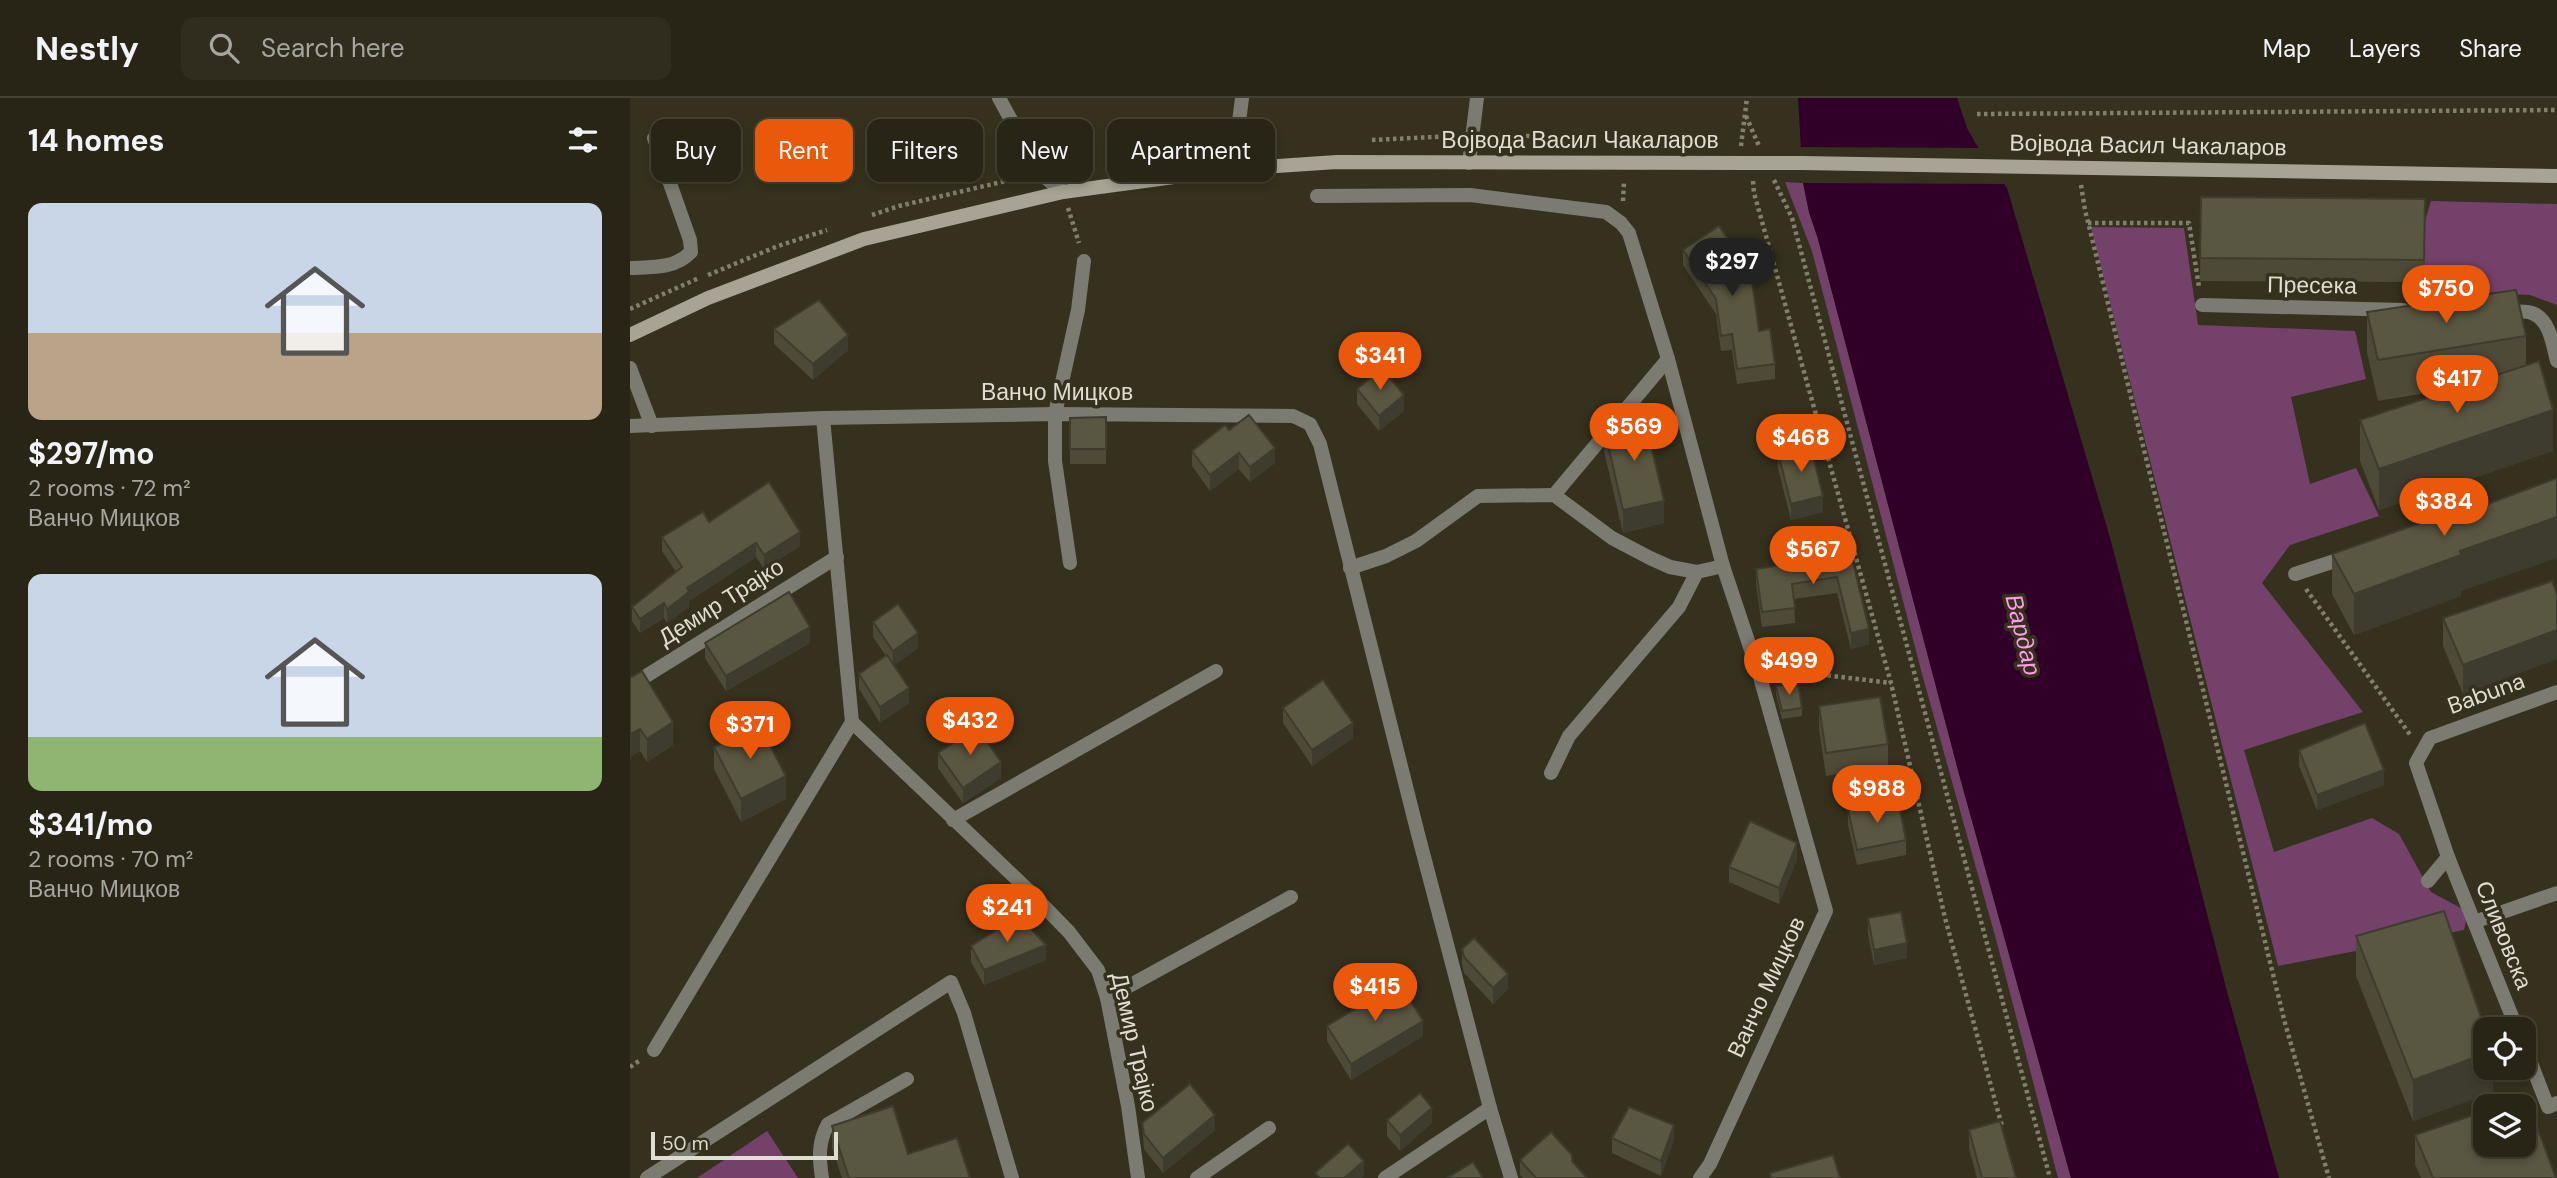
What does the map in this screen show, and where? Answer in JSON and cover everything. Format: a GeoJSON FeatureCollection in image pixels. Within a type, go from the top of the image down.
{"type":"FeatureCollection","features":[{"type":"Feature","properties":{"kind":"street"},"geometry":{"type":"LineString","coordinates":[[999,98],[1040,173],[1063,192]]}},
{"type":"Feature","properties":{"kind":"street"},"geometry":{"type":"LineString","coordinates":[[1239,119],[1242,98]]}},
{"type":"Feature","properties":{"kind":"street"},"geometry":{"type":"LineString","coordinates":[[1469,163],[1477,98]]}},
{"type":"Feature","properties":{"kind":"street","name":"Војвода Васил Чакаларов"},"geometry":{"type":"LineString","coordinates":[[1275,166],[1337,162],[1751,163],[2078,166],[2557,176]]}},
{"type":"Feature","properties":{"kind":"street"},"geometry":{"type":"LineString","coordinates":[[630,268],[671,265],[684,260],[691,252],[690,240],[670,182]]}},
{"type":"Feature","properties":{"kind":"street","name":"Војвода Васил Чакаларов"},"geometry":{"type":"LineString","coordinates":[[630,335],[708,298],[864,239],[1063,192],[1137,182]]}},
{"type":"Feature","properties":{"kind":"street","name":"Ванчо Мицков"},"geometry":{"type":"LineString","coordinates":[[1317,196],[1470,195],[1606,212],[1629,233],[1668,359],[1723,566],[1760,677],[1826,911],[1710,1164],[1700,1178]]}},
{"type":"Feature","properties":{"kind":"street"},"geometry":{"type":"LineString","coordinates":[[1070,563],[1055,461],[1055,414],[1078,310],[1084,261]]}},
{"type":"Feature","properties":{"kind":"street","name":"Пресека"},"geometry":{"type":"LineString","coordinates":[[2202,305],[2422,310]]}},
{"type":"Feature","properties":{"kind":"street"},"geometry":{"type":"LineString","coordinates":[[2491,312],[2532,313],[2538,317],[2550,332],[2557,361]]}},
{"type":"Feature","properties":{"kind":"street"},"geometry":{"type":"LineString","coordinates":[[1554,495],[1668,359]]}},
{"type":"Feature","properties":{"kind":"street"},"geometry":{"type":"LineString","coordinates":[[630,368],[652,426]]}},
{"type":"Feature","properties":{"kind":"street","name":"Ванчо Мицков"},"geometry":{"type":"LineString","coordinates":[[630,426],[823,418],[1055,414],[1293,416],[1303,419],[1316,433],[1490,1108],[1511,1178]]}},
{"type":"Feature","properties":{"kind":"street"},"geometry":{"type":"LineString","coordinates":[[654,1050],[852,722],[823,418]]}},
{"type":"Feature","properties":{"kind":"street"},"geometry":{"type":"LineString","coordinates":[[1350,568],[1386,556],[1416,541],[1478,496],[1554,495],[1612,538],[1670,567],[1698,572],[1723,566]]}},
{"type":"Feature","properties":{"kind":"street"},"geometry":{"type":"LineString","coordinates":[[2295,575],[2361,552]]}},
{"type":"Feature","properties":{"kind":"street","name":"Демир Трајко"},"geometry":{"type":"LineString","coordinates":[[630,686],[836,557]]}},
{"type":"Feature","properties":{"kind":"street"},"geometry":{"type":"LineString","coordinates":[[1551,774],[1569,736],[1679,607],[1698,572]]}},
{"type":"Feature","properties":{"kind":"street"},"geometry":{"type":"LineString","coordinates":[[953,820],[1216,671]]}},
{"type":"Feature","properties":{"kind":"street","name":"Babuna"},"geometry":{"type":"LineString","coordinates":[[2416,763],[2430,738],[2557,692]]}},
{"type":"Feature","properties":{"kind":"street","name":"Демир Трајко"},"geometry":{"type":"LineString","coordinates":[[852,722],[1027,889],[1069,932],[1098,970],[1107,998],[1128,1106],[1138,1178]]}},
{"type":"Feature","properties":{"kind":"street","name":"Сливовска"},"geometry":{"type":"LineString","coordinates":[[2416,763],[2448,857],[2512,1017]]}},
{"type":"Feature","properties":{"kind":"street"},"geometry":{"type":"LineString","coordinates":[[2428,881],[2448,857]]}},
{"type":"Feature","properties":{"kind":"street"},"geometry":{"type":"LineString","coordinates":[[2474,922],[2557,893]]}},
{"type":"Feature","properties":{"kind":"street"},"geometry":{"type":"LineString","coordinates":[[1107,998],[1291,897]]}},
{"type":"Feature","properties":{"kind":"street"},"geometry":{"type":"LineString","coordinates":[[647,1178],[951,982],[964,1013],[1012,1178]]}},
{"type":"Feature","properties":{"kind":"street"},"geometry":{"type":"LineString","coordinates":[[2536,1076],[2548,1107],[2557,1103]]}},
{"type":"Feature","properties":{"kind":"street"},"geometry":{"type":"LineString","coordinates":[[822,1178],[819,1152],[821,1137],[828,1124],[907,1079]]}},
{"type":"Feature","properties":{"kind":"street"},"geometry":{"type":"LineString","coordinates":[[1385,1178],[1490,1108]]}},
{"type":"Feature","properties":{"kind":"street"},"geometry":{"type":"LineString","coordinates":[[1197,1178],[1269,1128]]}},
{"type":"Feature","properties":{"kind":"path"},"geometry":{"type":"LineString","coordinates":[[1745,115],[1747,98]]}},
{"type":"Feature","properties":{"kind":"path"},"geometry":{"type":"LineString","coordinates":[[1977,114],[2557,110]]}},
{"type":"Feature","properties":{"kind":"path"},"geometry":{"type":"LineString","coordinates":[[2078,166],[2088,223],[2285,1023],[2329,1178]]}},
{"type":"Feature","properties":{"kind":"path"},"geometry":{"type":"LineString","coordinates":[[1063,192],[1084,261]]}},
{"type":"Feature","properties":{"kind":"path"},"geometry":{"type":"LineString","coordinates":[[1754,193],[1891,683],[1945,919],[2005,1139]]}},
{"type":"Feature","properties":{"kind":"path"},"geometry":{"type":"LineString","coordinates":[[1792,218],[2050,1178]]}},
{"type":"Feature","properties":{"kind":"path"},"geometry":{"type":"LineString","coordinates":[[2088,223],[2189,223],[2202,305]]}},
{"type":"Feature","properties":{"kind":"path"},"geometry":{"type":"LineString","coordinates":[[2295,575],[2410,733],[2416,763]]}},
{"type":"Feature","properties":{"kind":"path"},"geometry":{"type":"LineString","coordinates":[[1760,677],[1799,672],[1891,683]]}},
{"type":"Feature","properties":{"kind":"shaded area"},"geometry":{"type":"Polygon","coordinates":[[[1785,182],[1803,183],[1959,774],[2071,1178],[2058,1178],[1997,943],[1922,674],[1812,251],[1785,182]]]}},
{"type":"Feature","properties":{"kind":"shaded area"},"geometry":{"type":"Polygon","coordinates":[[[2431,201],[2557,204],[2557,305],[2530,295],[2429,290],[2424,282],[2425,221],[2431,201]]]}},
{"type":"Feature","properties":{"kind":"shaded area"},"geometry":{"type":"Polygon","coordinates":[[[2091,227],[2184,228],[2198,325],[2355,331],[2366,379],[2291,397],[2310,484],[2356,468],[2379,516],[2290,545],[2262,583],[2363,712],[2244,750],[2274,852],[2372,818],[2399,834],[2431,892],[2468,912],[2464,930],[2278,966],[2091,227]]]}},
{"type":"Feature","properties":{"kind":"shaded area"},"geometry":{"type":"Polygon","coordinates":[[[767,1131],[798,1178],[697,1178],[767,1131]]]}},
{"type":"Feature","properties":{"kind":"water","name":"Вардар"},"geometry":{"type":"Polygon","coordinates":[[[1798,98],[1957,98],[1967,128],[2007,188],[2111,541],[2229,999],[2279,1178],[2071,1178],[1959,774],[1809,212],[1803,183],[1798,98]]]}},
{"type":"Feature","properties":{"kind":"pier"},"geometry":{"type":"Polygon","coordinates":[[[1798,147],[1983,148],[2009,184],[1800,183],[1798,147]]]}},
{"type":"Feature","properties":{"kind":"building"},"geometry":{"type":"Polygon","coordinates":[[[2201,197],[2425,199],[2424,260],[2200,258],[2201,197]]]}},
{"type":"Feature","properties":{"kind":"building"},"geometry":{"type":"Polygon","coordinates":[[[1719,226],[1751,274],[1759,331],[1770,329],[1775,364],[1737,369],[1732,334],[1721,336],[1716,299],[1683,250],[1719,226]]]}},
{"type":"Feature","properties":{"kind":"building"},"geometry":{"type":"Polygon","coordinates":[[[2516,290],[2526,336],[2378,360],[2367,312],[2516,290]]]}},
{"type":"Feature","properties":{"kind":"building"},"geometry":{"type":"Polygon","coordinates":[[[819,300],[848,335],[813,364],[774,329],[819,300]]]}},
{"type":"Feature","properties":{"kind":"building"},"geometry":{"type":"Polygon","coordinates":[[[2539,361],[2553,410],[2379,469],[2360,420],[2539,361]]]}},
{"type":"Feature","properties":{"kind":"building"},"geometry":{"type":"Polygon","coordinates":[[[1382,368],[1404,395],[1379,416],[1357,389],[1382,368]]]}},
{"type":"Feature","properties":{"kind":"building"},"geometry":{"type":"Polygon","coordinates":[[[1249,415],[1275,448],[1250,467],[1239,453],[1210,475],[1192,451],[1225,425],[1229,430],[1249,415]]]}},
{"type":"Feature","properties":{"kind":"building"},"geometry":{"type":"Polygon","coordinates":[[[1644,415],[1664,501],[1623,510],[1604,428],[1644,415]]]}},
{"type":"Feature","properties":{"kind":"building"},"geometry":{"type":"Polygon","coordinates":[[[1106,417],[1106,449],[1070,449],[1070,418],[1106,417]]]}},
{"type":"Feature","properties":{"kind":"building"},"geometry":{"type":"Polygon","coordinates":[[[1810,444],[1823,496],[1791,504],[1778,453],[1810,444]]]}},
{"type":"Feature","properties":{"kind":"building"},"geometry":{"type":"Polygon","coordinates":[[[2557,478],[2557,517],[2460,551],[2461,555],[2354,594],[2332,554],[2446,514],[2448,519],[2557,478]]]}},
{"type":"Feature","properties":{"kind":"building"},"geometry":{"type":"Polygon","coordinates":[[[769,482],[800,532],[764,555],[756,543],[687,588],[689,592],[667,609],[664,603],[640,619],[632,607],[682,567],[662,537],[703,512],[709,522],[769,482]]]}},
{"type":"Feature","properties":{"kind":"building"},"geometry":{"type":"Polygon","coordinates":[[[1851,554],[1869,629],[1851,633],[1837,577],[1792,584],[1795,608],[1762,612],[1756,569],[1806,561],[1807,565],[1851,554]]]}},
{"type":"Feature","properties":{"kind":"building"},"geometry":{"type":"Polygon","coordinates":[[[2552,581],[2557,594],[2557,630],[2463,665],[2443,618],[2552,581]]]}},
{"type":"Feature","properties":{"kind":"building"},"geometry":{"type":"Polygon","coordinates":[[[789,592],[810,627],[726,676],[705,643],[789,592]]]}},
{"type":"Feature","properties":{"kind":"building"},"geometry":{"type":"Polygon","coordinates":[[[898,604],[918,633],[893,651],[873,622],[898,604]]]}},
{"type":"Feature","properties":{"kind":"building"},"geometry":{"type":"Polygon","coordinates":[[[887,655],[909,688],[880,707],[859,674],[887,655]]]}},
{"type":"Feature","properties":{"kind":"building"},"geometry":{"type":"Polygon","coordinates":[[[642,671],[673,722],[647,739],[640,729],[630,734],[630,678],[642,671]]]}},
{"type":"Feature","properties":{"kind":"building"},"geometry":{"type":"Polygon","coordinates":[[[1323,680],[1353,723],[1312,750],[1283,708],[1323,680]]]}},
{"type":"Feature","properties":{"kind":"building"},"geometry":{"type":"Polygon","coordinates":[[[1798,683],[1802,708],[1782,711],[1776,686],[1798,683]]]}},
{"type":"Feature","properties":{"kind":"building"},"geometry":{"type":"Polygon","coordinates":[[[1880,697],[1888,744],[1826,753],[1819,706],[1880,697]]]}},
{"type":"Feature","properties":{"kind":"building"},"geometry":{"type":"Polygon","coordinates":[[[2365,723],[2384,770],[2317,795],[2299,750],[2365,723]]]}},
{"type":"Feature","properties":{"kind":"building"},"geometry":{"type":"Polygon","coordinates":[[[759,724],[786,776],[741,799],[714,747],[759,724]]]}},
{"type":"Feature","properties":{"kind":"building"},"geometry":{"type":"Polygon","coordinates":[[[977,727],[1001,762],[963,788],[938,753],[977,727]]]}},
{"type":"Feature","properties":{"kind":"building"},"geometry":{"type":"Polygon","coordinates":[[[1898,800],[1906,840],[1857,850],[1848,810],[1898,800]]]}},
{"type":"Feature","properties":{"kind":"building"},"geometry":{"type":"Polygon","coordinates":[[[1750,821],[1797,843],[1779,888],[1729,867],[1750,821]]]}},
{"type":"Feature","properties":{"kind":"building"},"geometry":{"type":"Polygon","coordinates":[[[2444,911],[2481,1017],[2473,1017],[2473,1058],[2413,1080],[2356,936],[2444,911]]]}},
{"type":"Feature","properties":{"kind":"building"},"geometry":{"type":"Polygon","coordinates":[[[1901,912],[1907,943],[1874,950],[1868,918],[1901,912]]]}},
{"type":"Feature","properties":{"kind":"building"},"geometry":{"type":"Polygon","coordinates":[[[1019,916],[1046,945],[984,970],[971,946],[1019,916]]]}},
{"type":"Feature","properties":{"kind":"building"},"geometry":{"type":"Polygon","coordinates":[[[1474,938],[1508,974],[1493,988],[1464,957],[1462,949],[1474,938]]]}},
{"type":"Feature","properties":{"kind":"building"},"geometry":{"type":"Polygon","coordinates":[[[1399,982],[1423,1021],[1351,1064],[1327,1026],[1399,982]]]}},
{"type":"Feature","properties":{"kind":"building"},"geometry":{"type":"Polygon","coordinates":[[[1190,1084],[1215,1115],[1163,1158],[1144,1134],[1142,1123],[1190,1084]]]}},
{"type":"Feature","properties":{"kind":"building"},"geometry":{"type":"Polygon","coordinates":[[[1420,1093],[1432,1108],[1400,1135],[1387,1120],[1420,1093]]]}},
{"type":"Feature","properties":{"kind":"building"},"geometry":{"type":"Polygon","coordinates":[[[893,1106],[908,1154],[957,1138],[970,1178],[849,1178],[832,1126],[893,1106]]]}},
{"type":"Feature","properties":{"kind":"building"},"geometry":{"type":"Polygon","coordinates":[[[1629,1107],[1674,1125],[1661,1161],[1612,1138],[1629,1107]]]}},
{"type":"Feature","properties":{"kind":"building"},"geometry":{"type":"Polygon","coordinates":[[[2473,1115],[2473,1157],[2536,1157],[2536,1124],[2556,1178],[2433,1178],[2415,1135],[2473,1115]]]}},
{"type":"Feature","properties":{"kind":"building"},"geometry":{"type":"Polygon","coordinates":[[[2000,1121],[2016,1178],[1982,1178],[1969,1130],[2000,1121]]]}},
{"type":"Feature","properties":{"kind":"building"},"geometry":{"type":"Polygon","coordinates":[[[1551,1132],[1572,1155],[1572,1161],[1587,1178],[1536,1178],[1520,1160],[1551,1132]]]}},
{"type":"Feature","properties":{"kind":"building"},"geometry":{"type":"Polygon","coordinates":[[[1348,1144],[1364,1161],[1344,1178],[1320,1178],[1315,1173],[1348,1144]]]}},
{"type":"Feature","properties":{"kind":"building"},"geometry":{"type":"Polygon","coordinates":[[[1833,1155],[1840,1178],[1771,1178],[1770,1173],[1833,1155]]]}},
{"type":"Feature","properties":{"kind":"building"},"geometry":{"type":"Polygon","coordinates":[[[1473,1162],[1483,1178],[1447,1178],[1473,1162]]]}}]}
